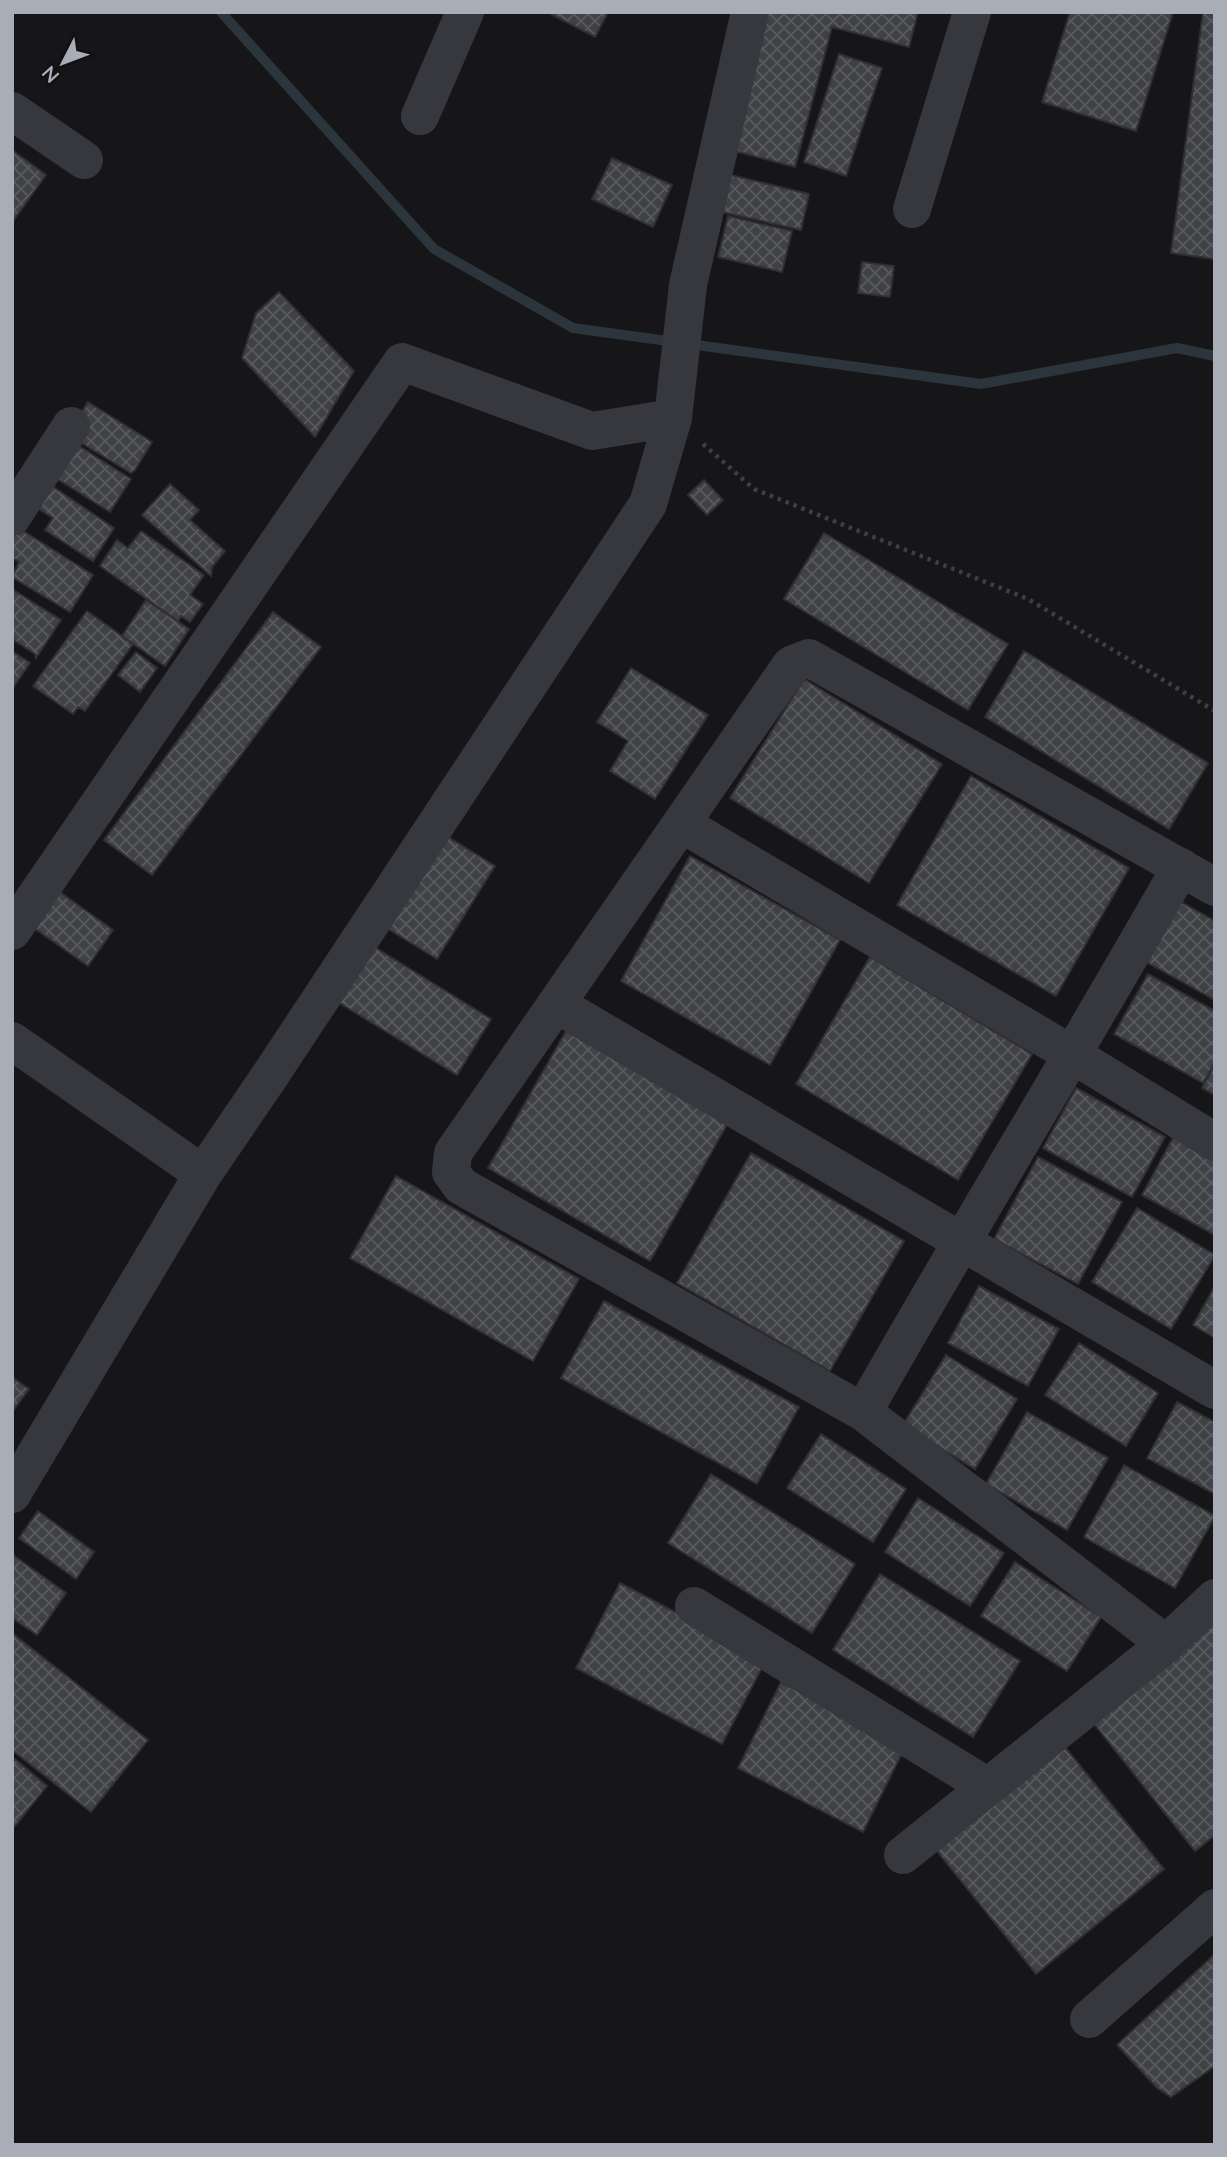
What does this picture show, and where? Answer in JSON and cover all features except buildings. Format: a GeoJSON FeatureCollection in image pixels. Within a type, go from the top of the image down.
{"type":"FeatureCollection","features":[{"type":"Feature","properties":{"kind":"street"},"geometry":{"type":"LineString","coordinates":[[420,116],[465,12]]}},
{"type":"Feature","properties":{"kind":"street"},"geometry":{"type":"LineString","coordinates":[[14,1488],[203,1174],[648,504],[673,418],[688,285],[750,12]]}},
{"type":"Feature","properties":{"kind":"street"},"geometry":{"type":"LineString","coordinates":[[912,209],[972,12]]}},
{"type":"Feature","properties":{"kind":"street"},"geometry":{"type":"LineString","coordinates":[[12,111],[84,160]]}},
{"type":"Feature","properties":{"kind":"street"},"geometry":{"type":"LineString","coordinates":[[12,931],[402,362],[592,431],[673,418]]}},
{"type":"Feature","properties":{"kind":"street"},"geometry":{"type":"LineString","coordinates":[[12,517],[71,426]]}},
{"type":"Feature","properties":{"kind":"street"},"geometry":{"type":"LineString","coordinates":[[1166,1644],[863,1412],[461,1186],[451,1172],[453,1153],[792,665],[809,658],[1215,887]]}},
{"type":"Feature","properties":{"kind":"street"},"geometry":{"type":"LineString","coordinates":[[682,824],[1215,1142]]}},
{"type":"Feature","properties":{"kind":"street"},"geometry":{"type":"LineString","coordinates":[[863,1412],[960,1240],[1073,1055],[1181,867]]}},
{"type":"Feature","properties":{"kind":"street"},"geometry":{"type":"LineString","coordinates":[[556,1004],[1215,1390]]}},
{"type":"Feature","properties":{"kind":"street"},"geometry":{"type":"LineString","coordinates":[[12,1041],[203,1174]]}},
{"type":"Feature","properties":{"kind":"street"},"geometry":{"type":"LineString","coordinates":[[903,1856],[1166,1644],[1215,1598]]}},
{"type":"Feature","properties":{"kind":"street"},"geometry":{"type":"LineString","coordinates":[[694,1606],[988,1787]]}},
{"type":"Feature","properties":{"kind":"street"},"geometry":{"type":"LineString","coordinates":[[1089,2019],[1215,1909]]}},
{"type":"Feature","properties":{"kind":"path"},"geometry":{"type":"LineString","coordinates":[[673,418],[754,489],[1028,599],[1215,711]]}},
{"type":"Feature","properties":{"kind":"waterway"},"geometry":{"type":"LineString","coordinates":[[221,12],[434,249],[573,328],[981,384],[1177,348],[1215,356]]}}]}
